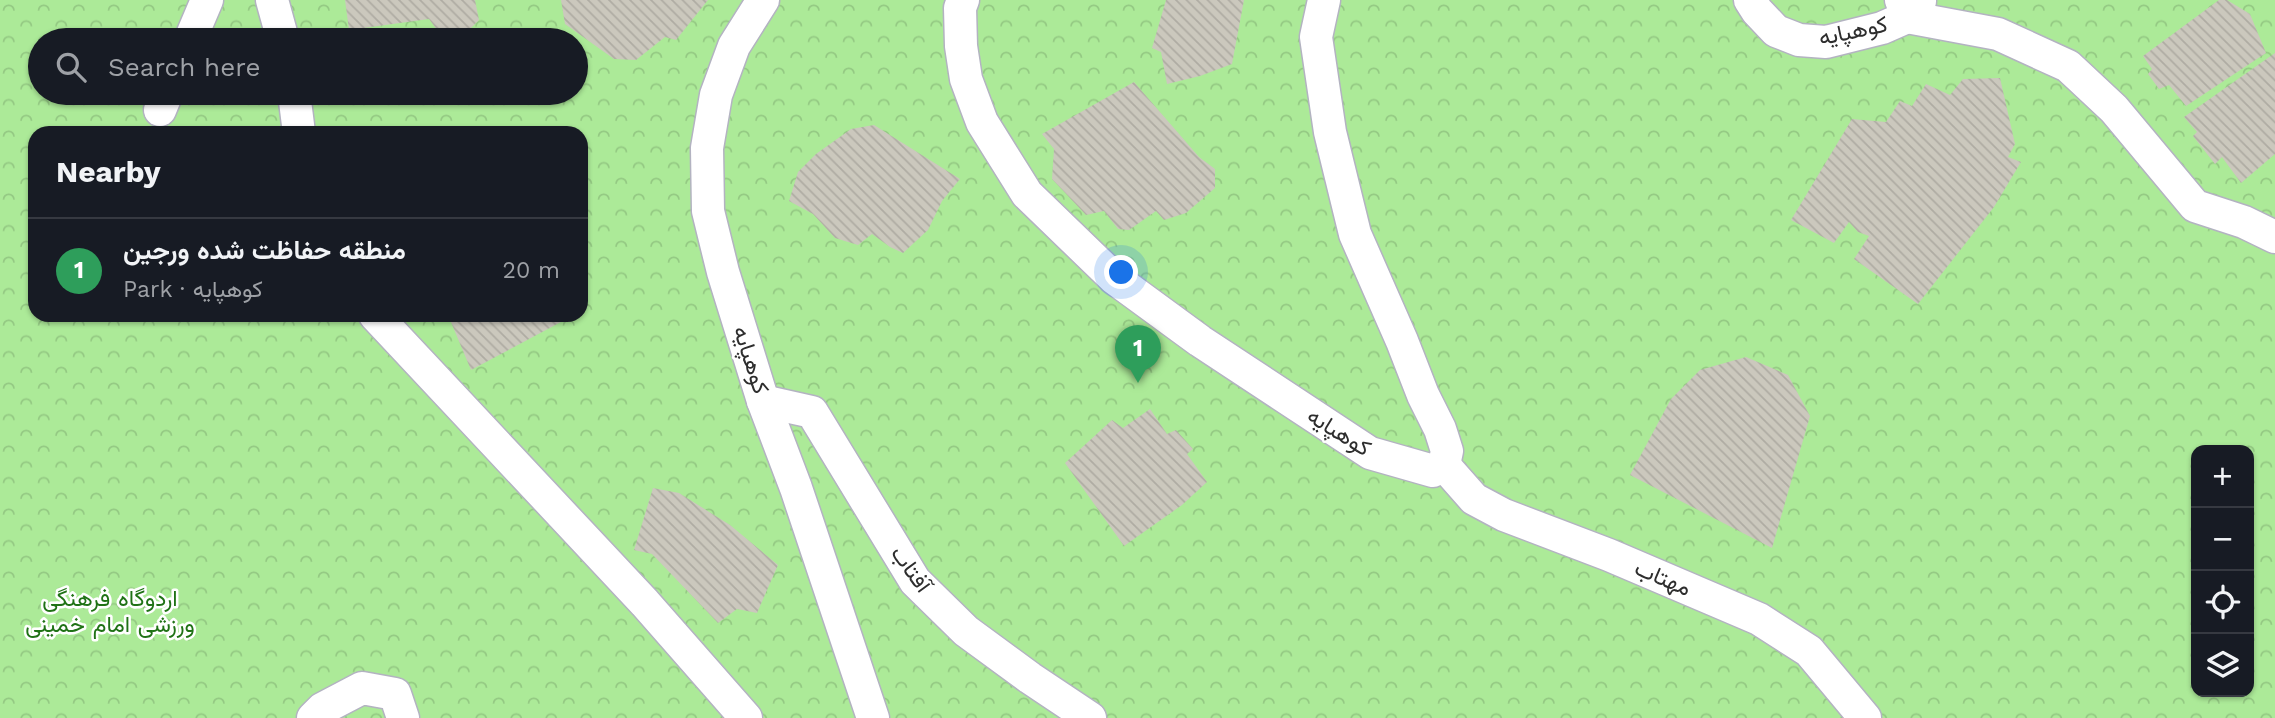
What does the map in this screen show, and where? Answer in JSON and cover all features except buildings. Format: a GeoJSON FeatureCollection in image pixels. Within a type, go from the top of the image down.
{"type":"FeatureCollection","features":[{"type":"Feature","properties":{"kind":"street"},"geometry":{"type":"LineString","coordinates":[[195,28],[207,0]]}},
{"type":"Feature","properties":{"kind":"street"},"geometry":{"type":"LineString","coordinates":[[272,0],[280,28]]}},
{"type":"Feature","properties":{"kind":"street","name":"کوهپایه"},"geometry":{"type":"LineString","coordinates":[[763,0],[734,46],[716,95],[707,148],[708,211],[723,272],[763,401],[796,488],[873,718]]}},
{"type":"Feature","properties":{"kind":"street","name":"کوهپایه"},"geometry":{"type":"LineString","coordinates":[[963,0],[960,8],[961,46],[966,79],[982,122],[1027,194],[1114,278],[1200,341],[1317,419],[1370,453],[1433,471],[1444,465]]}},
{"type":"Feature","properties":{"kind":"street"},"geometry":{"type":"LineString","coordinates":[[1324,0],[1316,37],[1331,132],[1355,234],[1440,429],[1447,451],[1444,465]]}},
{"type":"Feature","properties":{"kind":"street","name":"کوهپایه"},"geometry":{"type":"LineString","coordinates":[[1750,0],[1776,31],[1799,40],[1826,42],[1882,28],[1910,6]]}},
{"type":"Feature","properties":{"kind":"street"},"geometry":{"type":"LineString","coordinates":[[1910,6],[1998,34],[2068,66],[2114,109],[2195,206],[2244,222],[2275,237]]}},
{"type":"Feature","properties":{"kind":"street"},"geometry":{"type":"LineString","coordinates":[[296,105],[298,126]]}},
{"type":"Feature","properties":{"kind":"street"},"geometry":{"type":"LineString","coordinates":[[382,322],[645,603],[746,718]]}},
{"type":"Feature","properties":{"kind":"street","name":"آفتاب"},"geometry":{"type":"LineString","coordinates":[[763,401],[812,412],[915,581],[966,631],[1090,718]]}},
{"type":"Feature","properties":{"kind":"street","name":"مهتاب"},"geometry":{"type":"LineString","coordinates":[[1444,465],[1474,499],[1504,515],[1609,555],[1759,619],[1809,651],[1865,718]]}},
{"type":"Feature","properties":{"kind":"street"},"geometry":{"type":"LineString","coordinates":[[313,718],[322,709],[362,688],[395,694],[404,718]]}},
{"type":"Feature","properties":{"kind":"green space","name":"اردوگاه فرهنگی ورزشی امام خمینی"},"geometry":{"type":"Polygon","coordinates":[[[0,0],[2275,0],[2275,718],[0,718],[0,0]]]}},
{"type":"Feature","properties":{"kind":"place","name":"منطقه حفاظت شده ورجین"},"geometry":{"type":"Point","coordinates":[1138,383]}}]}
